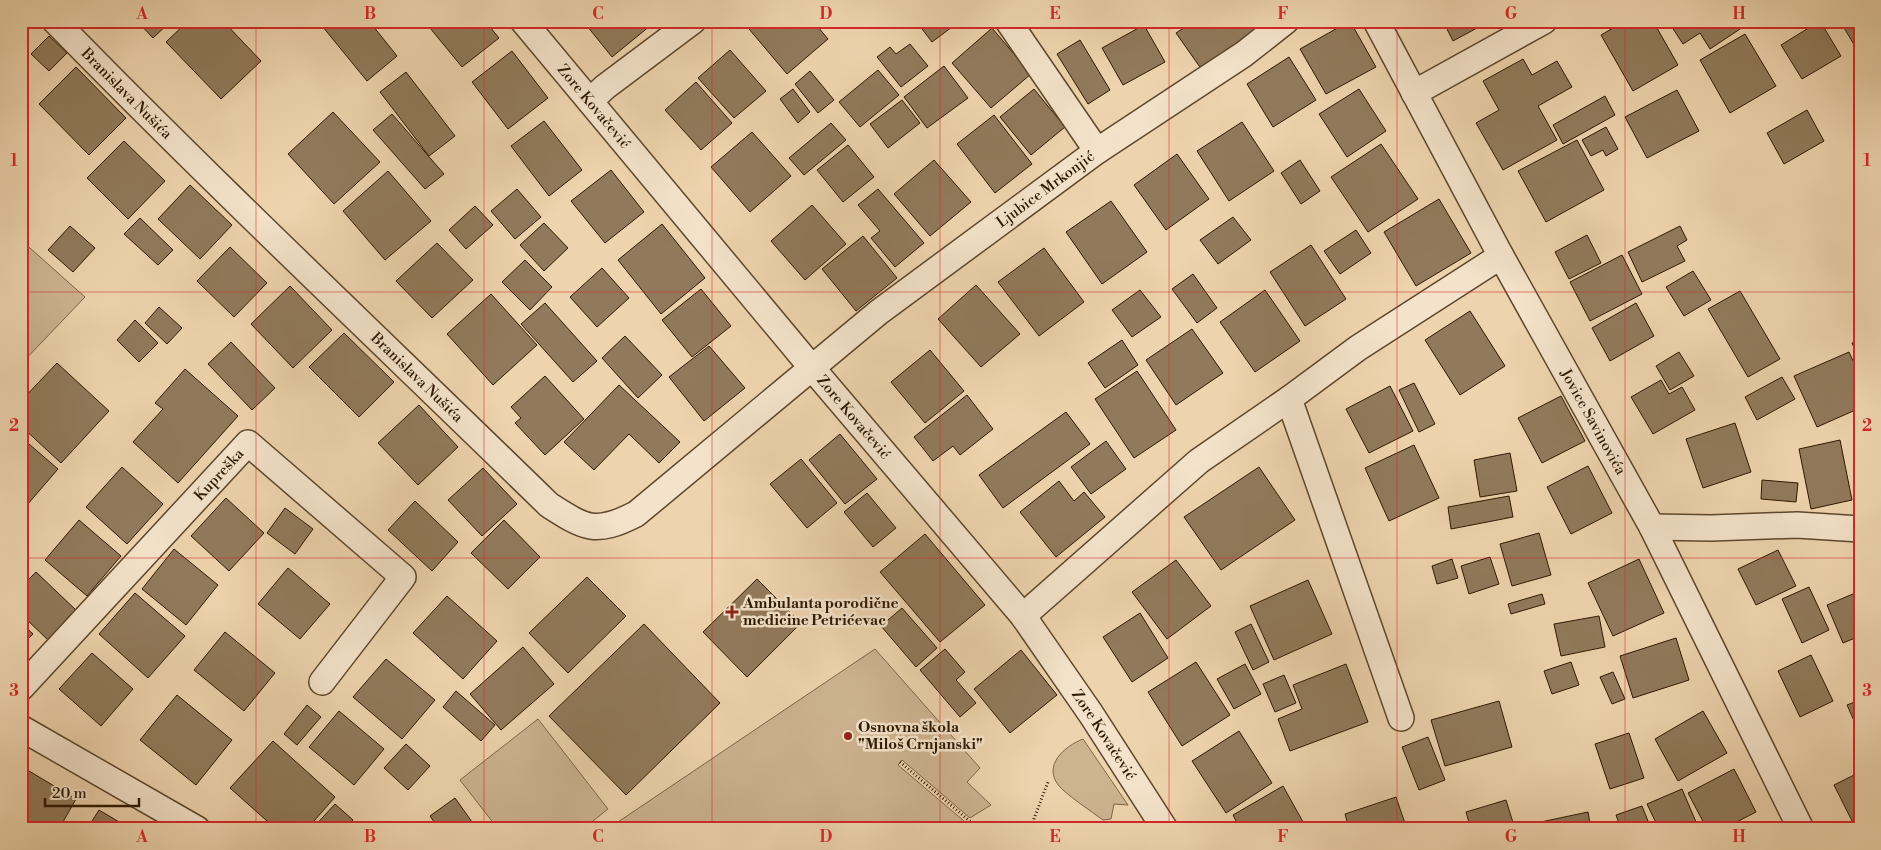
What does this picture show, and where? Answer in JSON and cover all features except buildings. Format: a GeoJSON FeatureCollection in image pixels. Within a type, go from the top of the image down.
{"type":"FeatureCollection","features":[{"type":"Feature","properties":{"kind":"street","name":"Branislava Nušića"},"geometry":{"type":"LineString","coordinates":[[55,21],[122,90],[311,275],[549,504],[571,519],[589,527],[606,527],[636,514],[812,368]]}},
{"type":"Feature","properties":{"kind":"street","name":"Zore Kovačević"},"geometry":{"type":"LineString","coordinates":[[523,21],[812,368],[1023,616],[1091,714],[1165,829]]}},
{"type":"Feature","properties":{"kind":"street"},"geometry":{"type":"LineString","coordinates":[[590,101],[605,87],[693,21]]}},
{"type":"Feature","properties":{"kind":"street"},"geometry":{"type":"LineString","coordinates":[[1008,21],[1097,151]]}},
{"type":"Feature","properties":{"kind":"street","name":"Ljubice Mrkonjić"},"geometry":{"type":"LineString","coordinates":[[812,368],[879,312],[1097,151],[1244,54],[1286,21]]}},
{"type":"Feature","properties":{"kind":"street","name":"Jovice Savinovića"},"geometry":{"type":"LineString","coordinates":[[1376,21],[1501,256],[1652,527],[1794,826]]}},
{"type":"Feature","properties":{"kind":"street"},"geometry":{"type":"LineString","coordinates":[[1414,93],[1544,21]]}},
{"type":"Feature","properties":{"kind":"street"},"geometry":{"type":"LineString","coordinates":[[1023,616],[1199,461],[1289,399],[1358,348],[1501,256]]}},
{"type":"Feature","properties":{"kind":"street"},"geometry":{"type":"LineString","coordinates":[[1289,399],[1401,718]]}},
{"type":"Feature","properties":{"kind":"street","name":"Kupreška"},"geometry":{"type":"LineString","coordinates":[[21,688],[248,443],[403,577],[322,682]]}},
{"type":"Feature","properties":{"kind":"street"},"geometry":{"type":"LineString","coordinates":[[1652,527],[1711,528],[1797,525],[1860,528]]}},
{"type":"Feature","properties":{"kind":"street"},"geometry":{"type":"LineString","coordinates":[[21,728],[197,829]]}},
{"type":"Feature","properties":{"kind":"path"},"geometry":{"type":"LineString","coordinates":[[900,762],[978,829]]}},
{"type":"Feature","properties":{"kind":"path"},"geometry":{"type":"LineString","coordinates":[[1030,829],[1048,782]]}},
{"type":"Feature","properties":{"kind":"shaded area"},"geometry":{"type":"Polygon","coordinates":[[[21,240],[85,297],[21,364],[21,240]]]}},
{"type":"Feature","properties":{"kind":"shaded area","name":"Osnovna škola \"Miloš Crnjanski\""},"geometry":{"type":"Polygon","coordinates":[[[875,649],[980,768],[967,782],[991,805],[970,818],[902,760],[898,765],[964,821],[952,829],[609,828],[875,649]]]}},
{"type":"Feature","properties":{"kind":"shaded area"},"geometry":{"type":"Polygon","coordinates":[[[538,719],[608,809],[583,829],[498,829],[460,780],[538,719]]]}},
{"type":"Feature","properties":{"kind":"shaded area"},"geometry":{"type":"Polygon","coordinates":[[[1083,739],[1128,805],[1114,804],[1111,819],[1103,820],[1086,808],[1063,790],[1054,778],[1054,764],[1058,757],[1069,746],[1083,739]]]}},
{"type":"Feature","properties":{"kind":"place","name":"Ambulanta porodične medicine Petrićevac"},"geometry":{"type":"Point","coordinates":[732,612]}},
{"type":"Feature","properties":{"kind":"place","name":"Osnovna škola \"Miloš Crnjanski\""},"geometry":{"type":"Point","coordinates":[848,736]}}]}
